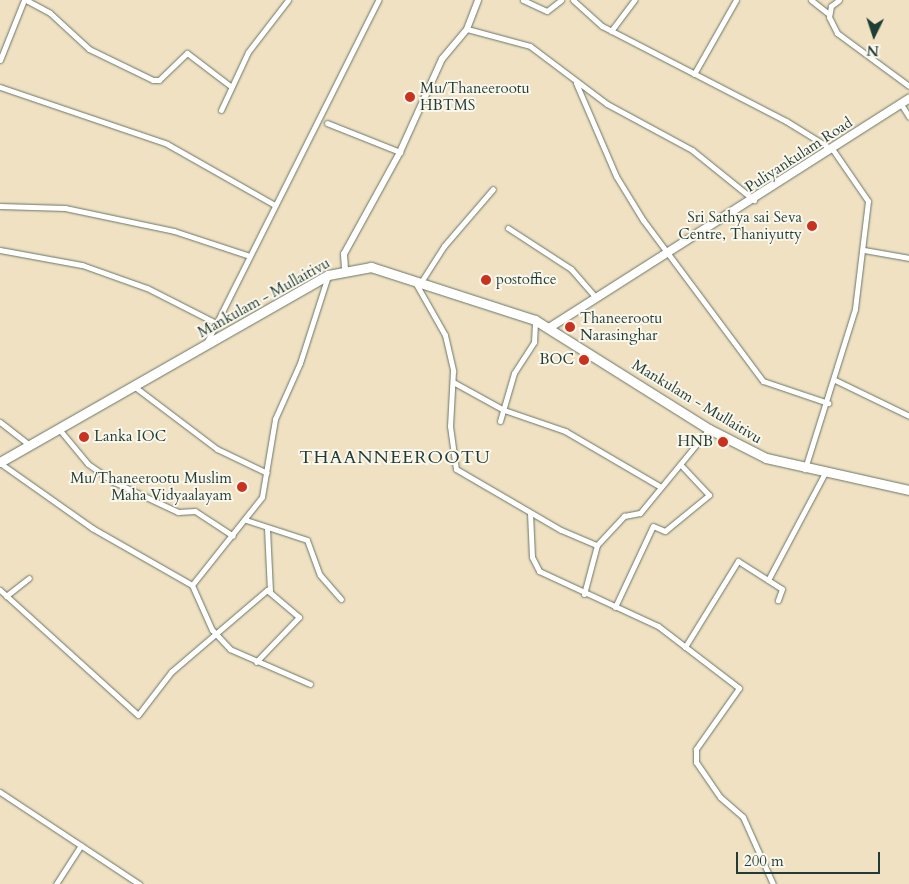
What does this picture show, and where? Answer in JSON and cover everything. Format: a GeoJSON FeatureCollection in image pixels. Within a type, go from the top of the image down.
{"type":"FeatureCollection","features":[{"type":"Feature","properties":{"kind":"highway","name":"Mankulam - Mullaitivu"},"geometry":{"type":"LineString","coordinates":[[0,463],[206,347],[328,275],[345,269],[370,267],[417,280],[535,320],[709,429],[766,458],[805,469],[909,490]]}},
{"type":"Feature","properties":{"kind":"main road","name":"Puliyankulam Road"},"geometry":{"type":"LineString","coordinates":[[549,328],[834,150],[909,99]]}},
{"type":"Feature","properties":{"kind":"street"},"geometry":{"type":"LineString","coordinates":[[0,60],[25,0],[50,13],[89,49],[153,80],[159,80],[187,53],[229,85]]}},
{"type":"Feature","properties":{"kind":"street"},"geometry":{"type":"LineString","coordinates":[[221,110],[229,85],[288,0]]}},
{"type":"Feature","properties":{"kind":"street"},"geometry":{"type":"LineString","coordinates":[[206,347],[214,322],[247,255],[377,2],[370,0]]}},
{"type":"Feature","properties":{"kind":"street"},"geometry":{"type":"LineString","coordinates":[[345,269],[344,254],[400,152],[442,59],[467,29],[478,0]]}},
{"type":"Feature","properties":{"kind":"street"},"geometry":{"type":"LineString","coordinates":[[523,0],[547,11],[560,0]]}},
{"type":"Feature","properties":{"kind":"street"},"geometry":{"type":"LineString","coordinates":[[572,0],[611,31],[834,150],[868,200],[864,250],[855,309],[828,404],[805,469]]}},
{"type":"Feature","properties":{"kind":"street"},"geometry":{"type":"LineString","coordinates":[[611,31],[634,0]]}},
{"type":"Feature","properties":{"kind":"street"},"geometry":{"type":"LineString","coordinates":[[694,74],[736,0]]}},
{"type":"Feature","properties":{"kind":"street"},"geometry":{"type":"LineString","coordinates":[[811,0],[829,14],[836,33],[909,86]]}},
{"type":"Feature","properties":{"kind":"street"},"geometry":{"type":"LineString","coordinates":[[829,14],[838,0]]}},
{"type":"Feature","properties":{"kind":"street"},"geometry":{"type":"LineString","coordinates":[[467,29],[530,46],[576,83],[692,150],[755,200]]}},
{"type":"Feature","properties":{"kind":"street"},"geometry":{"type":"LineString","coordinates":[[576,83],[616,176],[668,254],[763,381],[828,404]]}},
{"type":"Feature","properties":{"kind":"street"},"geometry":{"type":"LineString","coordinates":[[0,87],[167,144],[274,204]]}},
{"type":"Feature","properties":{"kind":"street"},"geometry":{"type":"LineString","coordinates":[[901,104],[909,117]]}},
{"type":"Feature","properties":{"kind":"street"},"geometry":{"type":"LineString","coordinates":[[326,123],[400,152]]}},
{"type":"Feature","properties":{"kind":"street"},"geometry":{"type":"LineString","coordinates":[[493,189],[417,280],[445,335],[453,382],[450,426],[456,469],[530,513],[597,545]]}},
{"type":"Feature","properties":{"kind":"street"},"geometry":{"type":"LineString","coordinates":[[0,206],[65,208],[174,231],[247,255]]}},
{"type":"Feature","properties":{"kind":"street"},"geometry":{"type":"LineString","coordinates":[[508,228],[572,269],[596,298]]}},
{"type":"Feature","properties":{"kind":"street"},"geometry":{"type":"LineString","coordinates":[[0,250],[82,265],[147,288],[214,322]]}},
{"type":"Feature","properties":{"kind":"street"},"geometry":{"type":"LineString","coordinates":[[864,250],[909,258]]}},
{"type":"Feature","properties":{"kind":"street"},"geometry":{"type":"LineString","coordinates":[[192,585],[246,520],[262,497],[275,418],[300,363],[328,275]]}},
{"type":"Feature","properties":{"kind":"street"},"geometry":{"type":"LineString","coordinates":[[500,421],[514,373],[534,342],[535,320]]}},
{"type":"Feature","properties":{"kind":"street"},"geometry":{"type":"LineString","coordinates":[[835,380],[909,416]]}},
{"type":"Feature","properties":{"kind":"street"},"geometry":{"type":"LineString","coordinates":[[453,382],[504,410],[566,431],[661,487]]}},
{"type":"Feature","properties":{"kind":"street"},"geometry":{"type":"LineString","coordinates":[[136,387],[217,449],[267,473]]}},
{"type":"Feature","properties":{"kind":"street"},"geometry":{"type":"LineString","coordinates":[[0,422],[30,446]]}},
{"type":"Feature","properties":{"kind":"street"},"geometry":{"type":"LineString","coordinates":[[59,429],[88,464],[114,482],[178,512],[194,511],[233,536]]}},
{"type":"Feature","properties":{"kind":"street"},"geometry":{"type":"LineString","coordinates":[[584,594],[597,545],[624,516],[640,513],[709,429]]}},
{"type":"Feature","properties":{"kind":"street"},"geometry":{"type":"LineString","coordinates":[[0,463],[92,528],[192,585],[218,636],[230,649],[310,684]]}},
{"type":"Feature","properties":{"kind":"street"},"geometry":{"type":"LineString","coordinates":[[615,607],[653,526],[665,531],[709,495],[680,464]]}},
{"type":"Feature","properties":{"kind":"street"},"geometry":{"type":"LineString","coordinates":[[768,580],[825,473]]}},
{"type":"Feature","properties":{"kind":"street"},"geometry":{"type":"LineString","coordinates":[[530,513],[534,564],[550,579],[658,626],[738,688],[696,748],[696,762],[720,797],[743,817],[773,884]]}},
{"type":"Feature","properties":{"kind":"street"},"geometry":{"type":"LineString","coordinates":[[246,520],[307,540],[320,575],[341,599]]}},
{"type":"Feature","properties":{"kind":"street"},"geometry":{"type":"LineString","coordinates":[[256,662],[299,617],[270,592],[267,528]]}},
{"type":"Feature","properties":{"kind":"street"},"geometry":{"type":"LineString","coordinates":[[685,647],[738,561],[768,580],[784,593],[778,600]]}},
{"type":"Feature","properties":{"kind":"street"},"geometry":{"type":"LineString","coordinates":[[6,596],[29,578]]}},
{"type":"Feature","properties":{"kind":"street"},"geometry":{"type":"LineString","coordinates":[[0,590],[138,715],[171,672],[218,636],[256,597],[270,592]]}},
{"type":"Feature","properties":{"kind":"street"},"geometry":{"type":"LineString","coordinates":[[0,792],[139,884]]}},
{"type":"Feature","properties":{"kind":"street"},"geometry":{"type":"LineString","coordinates":[[56,884],[81,845]]}},
{"type":"Feature","properties":{"kind":"place","name":"Mu/Thaneerootu HBTMS"},"geometry":{"type":"Point","coordinates":[410,97]}},
{"type":"Feature","properties":{"kind":"place","name":"Sri Sathya sai Seva Centre, Thaniyutty"},"geometry":{"type":"Point","coordinates":[812,226]}},
{"type":"Feature","properties":{"kind":"place","name":"postoffice"},"geometry":{"type":"Point","coordinates":[486,280]}},
{"type":"Feature","properties":{"kind":"place","name":"Thaneerootu Narasinghar"},"geometry":{"type":"Point","coordinates":[570,327]}},
{"type":"Feature","properties":{"kind":"place","name":"BOC"},"geometry":{"type":"Point","coordinates":[584,360]}},
{"type":"Feature","properties":{"kind":"place","name":"Lanka IOC"},"geometry":{"type":"Point","coordinates":[84,437]}},
{"type":"Feature","properties":{"kind":"place","name":"HNB"},"geometry":{"type":"Point","coordinates":[723,442]}},
{"type":"Feature","properties":{"kind":"place","name":"Mu/Thaneerootu Muslim Maha Vidyaalayam"},"geometry":{"type":"Point","coordinates":[242,487]}},
{"type":"Feature","properties":{"kind":"district","name":"THAANNEEROOTU"},"geometry":{"type":"Point","coordinates":[395,458]}}]}
